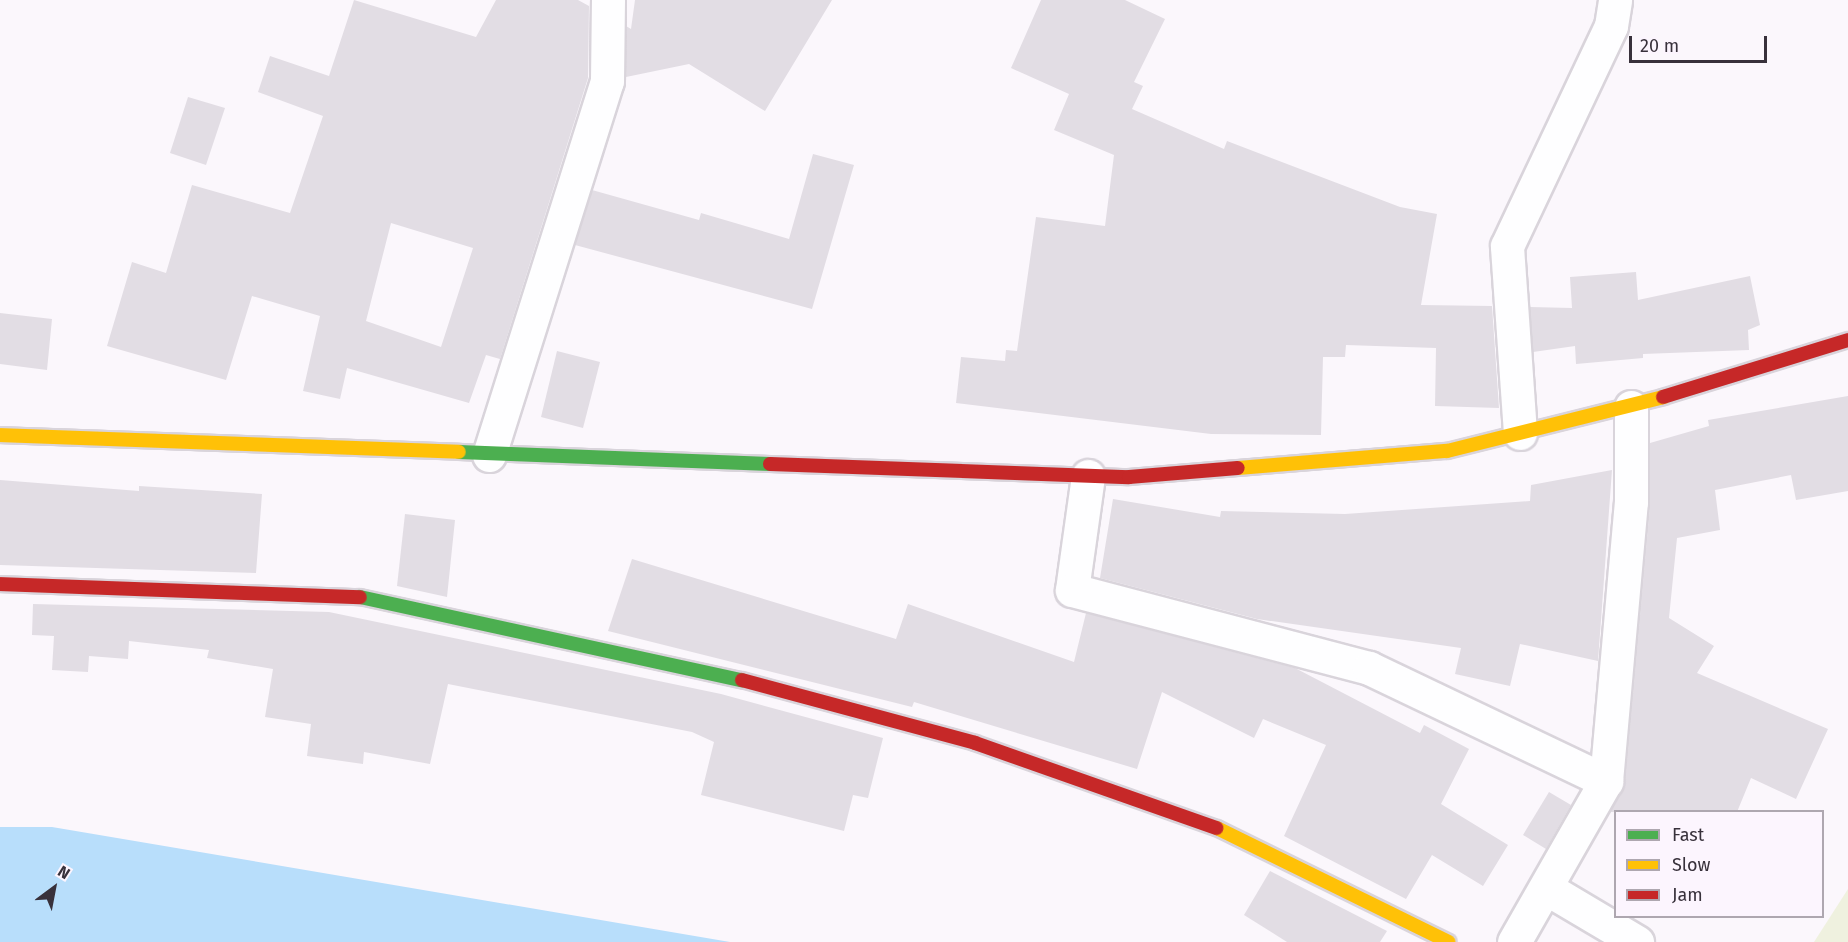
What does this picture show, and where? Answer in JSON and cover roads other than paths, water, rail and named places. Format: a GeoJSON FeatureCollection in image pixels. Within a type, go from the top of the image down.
{"type":"FeatureCollection","features":[{"type":"Feature","properties":{"kind":"street"},"geometry":{"type":"LineString","coordinates":[[489,455],[607,81],[608,0]]}},
{"type":"Feature","properties":{"kind":"street"},"geometry":{"type":"LineString","coordinates":[[1520,433],[1507,246],[1611,26],[1615,0]]}},
{"type":"Feature","properties":{"kind":"street"},"geometry":{"type":"LineString","coordinates":[[0,435],[1088,476],[1343,463],[1447,451],[1631,407],[1848,340]]}},
{"type":"Feature","properties":{"kind":"street"},"geometry":{"type":"LineString","coordinates":[[1514,942],[1606,781],[1631,502],[1631,407]]}},
{"type":"Feature","properties":{"kind":"street"},"geometry":{"type":"LineString","coordinates":[[1088,476],[1072,590],[1369,668],[1606,781]]}},
{"type":"Feature","properties":{"kind":"street"},"geometry":{"type":"LineString","coordinates":[[0,584],[347,594],[726,676],[975,743],[1134,795],[1262,846],[1449,942]]}},
{"type":"Feature","properties":{"kind":"street"},"geometry":{"type":"LineString","coordinates":[[1546,888],[1637,942]]}},
{"type":"Feature","properties":{"kind":"water"},"geometry":{"type":"Polygon","coordinates":[[[0,827],[52,827],[730,942],[0,942],[0,827]]]}}]}
